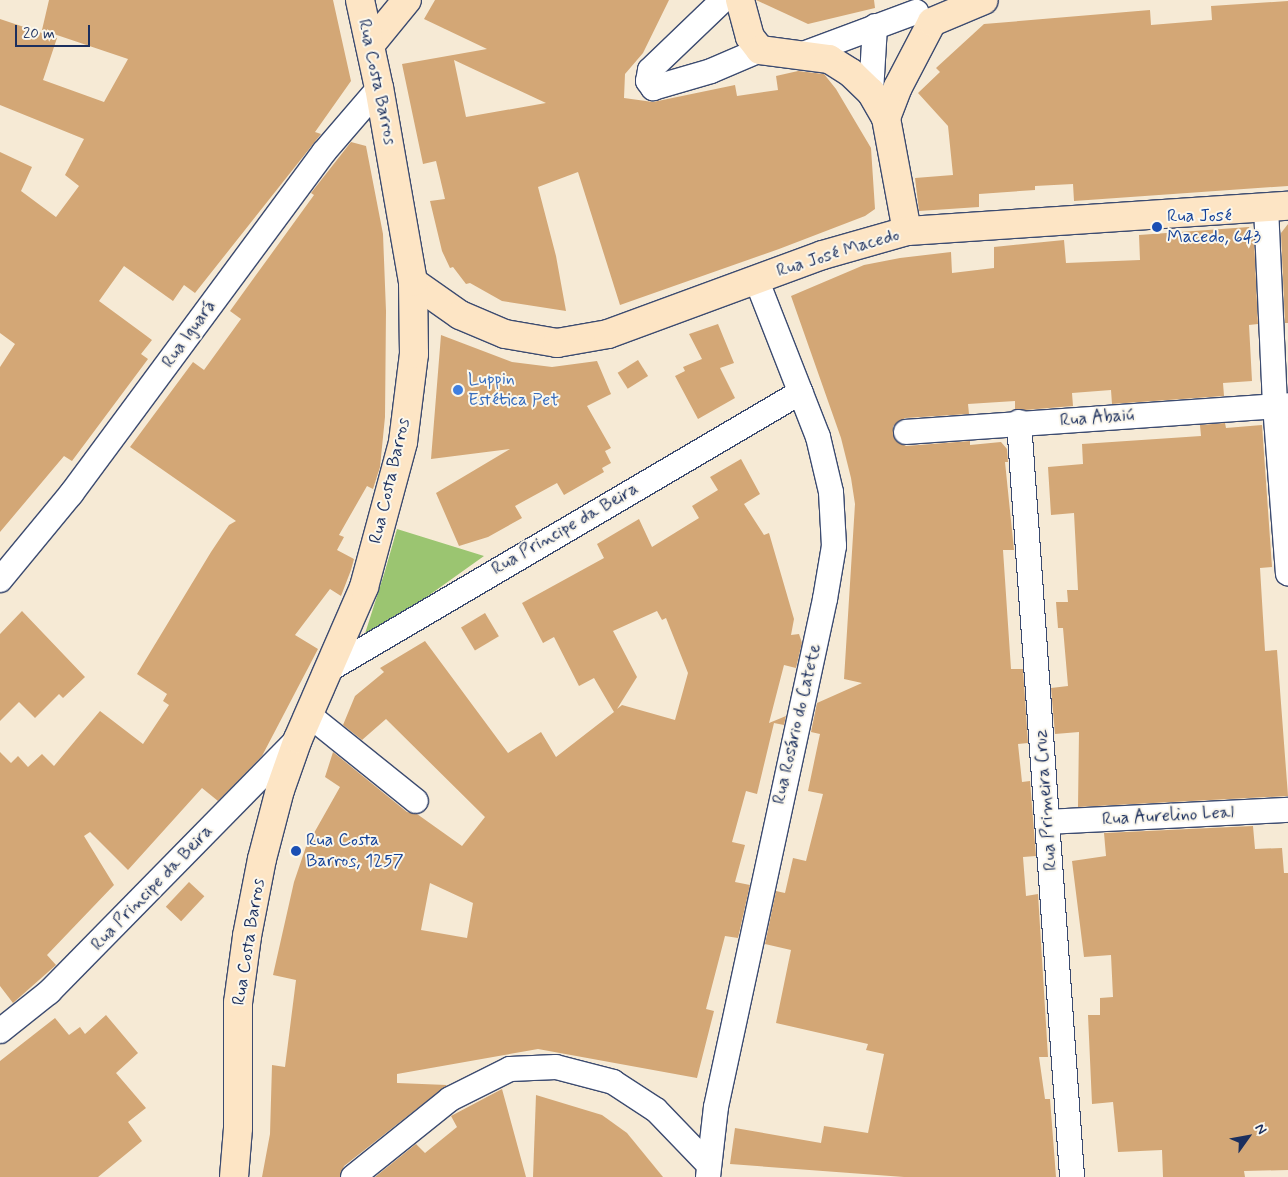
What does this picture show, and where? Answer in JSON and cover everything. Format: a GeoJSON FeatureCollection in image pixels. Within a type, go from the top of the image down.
{"type":"FeatureCollection","features":[{"type":"Feature","properties":{"kind":"main road","name":"Rua Costa Barros"},"geometry":{"type":"LineString","coordinates":[[234,1177],[238,1128],[238,1004],[247,936],[266,842],[304,727],[364,588],[403,442],[414,354],[413,282],[379,88],[360,0]]}},
{"type":"Feature","properties":{"kind":"main road"},"geometry":{"type":"LineString","coordinates":[[370,45],[407,0]]}},
{"type":"Feature","properties":{"kind":"main road"},"geometry":{"type":"LineString","coordinates":[[740,0],[750,36],[760,50],[803,54],[829,60],[851,73],[871,92],[886,118],[906,231]]}},
{"type":"Feature","properties":{"kind":"main road"},"geometry":{"type":"LineString","coordinates":[[886,118],[930,11],[984,0]]}},
{"type":"Feature","properties":{"kind":"main road","name":"Rua José Macedo"},"geometry":{"type":"LineString","coordinates":[[413,282],[460,315],[505,334],[557,343],[608,334],[823,255],[906,231],[1277,206]]}},
{"type":"Feature","properties":{"kind":"street"},"geometry":{"type":"LineString","coordinates":[[723,0],[650,70],[648,81],[653,88],[710,71],[760,50]]}},
{"type":"Feature","properties":{"kind":"street"},"geometry":{"type":"LineString","coordinates":[[803,54],[875,26],[930,11]]}},
{"type":"Feature","properties":{"kind":"street"},"geometry":{"type":"LineString","coordinates":[[871,92],[875,26]]}},
{"type":"Feature","properties":{"kind":"street","name":"Rua Iguará"},"geometry":{"type":"LineString","coordinates":[[0,580],[71,494],[324,152],[379,88]]}},
{"type":"Feature","properties":{"kind":"street"},"geometry":{"type":"LineString","coordinates":[[1277,206],[1288,573]]}},
{"type":"Feature","properties":{"kind":"street","name":"Rua Rosário do Catete"},"geometry":{"type":"LineString","coordinates":[[708,1171],[722,1080],[825,599],[834,546],[831,492],[818,437],[756,279]]}},
{"type":"Feature","properties":{"kind":"street","name":"Rua Principe da Beira"},"geometry":{"type":"LineString","coordinates":[[330,669],[801,392]]}},
{"type":"Feature","properties":{"kind":"street","name":"Rua Abaiú"},"geometry":{"type":"LineString","coordinates":[[906,432],[1020,422],[1282,405]]}},
{"type":"Feature","properties":{"kind":"street","name":"Rua Primeira Cruz"},"geometry":{"type":"LineString","coordinates":[[1020,422],[1072,1177]]}},
{"type":"Feature","properties":{"kind":"street"},"geometry":{"type":"LineString","coordinates":[[304,727],[416,801]]}},
{"type":"Feature","properties":{"kind":"street","name":"Rua Principe da Beira"},"geometry":{"type":"LineString","coordinates":[[0,1031],[49,992],[304,727]]}},
{"type":"Feature","properties":{"kind":"street","name":"Rua Aurelino Leal"},"geometry":{"type":"LineString","coordinates":[[1048,822],[1288,810]]}},
{"type":"Feature","properties":{"kind":"street"},"geometry":{"type":"LineString","coordinates":[[353,1177],[450,1099],[510,1069],[556,1068],[613,1082],[656,1110],[708,1171]]}},
{"type":"Feature","properties":{"kind":"green space"},"geometry":{"type":"Polygon","coordinates":[[[397,529],[484,556],[362,643],[385,571],[397,529]]]}},
{"type":"Feature","properties":{"kind":"building"},"geometry":{"type":"Polygon","coordinates":[[[49,0],[333,0],[351,81],[315,132],[321,134],[195,293],[184,285],[173,301],[124,266],[99,301],[152,340],[141,354],[148,359],[72,461],[64,456],[0,532],[0,367],[15,344],[0,333],[0,152],[32,167],[21,191],[56,217],[79,186],[65,175],[84,139],[0,105],[0,19],[57,38],[43,80],[104,102],[128,59],[42,30],[49,0]]]}},
{"type":"Feature","properties":{"kind":"building"},"geometry":{"type":"Polygon","coordinates":[[[435,0],[669,0],[643,53],[625,74],[624,98],[653,102],[735,85],[737,96],[778,90],[776,76],[798,71],[824,74],[836,89],[871,148],[875,209],[865,216],[779,249],[620,305],[578,172],[538,187],[556,256],[566,311],[502,301],[470,283],[466,284],[453,267],[450,268],[442,251],[430,201],[445,199],[436,161],[423,164],[402,64],[487,49],[424,19],[435,0]],[[454,60],[466,117],[546,103],[454,60]]]}},
{"type":"Feature","properties":{"kind":"building"},"geometry":{"type":"Polygon","coordinates":[[[756,0],[874,0],[875,8],[808,24],[756,0]]]}},
{"type":"Feature","properties":{"kind":"building"},"geometry":{"type":"Polygon","coordinates":[[[1288,1],[1288,186],[1074,201],[1073,184],[1035,186],[1035,190],[979,194],[979,207],[919,211],[915,178],[953,175],[948,126],[918,93],[940,72],[936,68],[984,24],[1150,10],[1151,25],[1212,20],[1211,6],[1288,1]]]}},
{"type":"Feature","properties":{"kind":"building"},"geometry":{"type":"Polygon","coordinates":[[[351,142],[366,146],[383,234],[386,311],[385,417],[380,467],[373,489],[367,486],[339,535],[344,537],[337,550],[354,559],[341,596],[330,589],[295,635],[318,649],[262,756],[218,801],[202,788],[128,870],[90,832],[84,836],[114,885],[47,955],[56,965],[13,1003],[0,986],[0,752],[11,763],[18,756],[28,767],[42,754],[54,766],[100,711],[143,744],[169,705],[163,701],[167,694],[137,674],[211,552],[229,525],[236,521],[130,447],[193,362],[204,370],[241,319],[230,311],[314,195],[311,193],[351,142]]]}},
{"type":"Feature","properties":{"kind":"building"},"geometry":{"type":"Polygon","coordinates":[[[1288,224],[1288,323],[1285,323],[1281,233],[1288,224]]]}},
{"type":"Feature","properties":{"kind":"building"},"geometry":{"type":"Polygon","coordinates":[[[1249,227],[1254,238],[1258,324],[1249,325],[1252,381],[1223,383],[1224,396],[1112,404],[1111,390],[1072,393],[1073,406],[1025,410],[1015,409],[1015,401],[968,404],[969,414],[905,418],[893,426],[895,440],[906,446],[970,441],[970,445],[1001,442],[1007,449],[1008,462],[1005,462],[1014,550],[1003,550],[1011,669],[1023,669],[1028,743],[1018,744],[1022,782],[1030,781],[1036,856],[1023,857],[1026,896],[1038,894],[1048,1057],[1039,1057],[1045,1099],[1050,1099],[1056,1177],[904,1177],[730,1164],[735,1128],[821,1143],[824,1126],[868,1133],[884,1054],[866,1050],[868,1044],[776,1023],[791,950],[765,944],[776,891],[785,893],[793,858],[806,861],[823,794],[808,791],[820,734],[811,732],[817,703],[862,683],[844,679],[855,504],[851,478],[841,438],[791,296],[864,265],[900,258],[951,252],[952,273],[994,268],[994,247],[1064,240],[1066,263],[1140,260],[1139,235],[1249,227]]]}},
{"type":"Feature","properties":{"kind":"building"},"geometry":{"type":"Polygon","coordinates":[[[718,324],[734,363],[720,368],[735,398],[698,419],[675,376],[685,371],[683,367],[702,359],[689,334],[718,324]]]}},
{"type":"Feature","properties":{"kind":"building"},"geometry":{"type":"Polygon","coordinates":[[[441,335],[512,362],[552,367],[597,361],[611,394],[587,406],[611,448],[605,451],[611,463],[602,468],[604,472],[564,495],[557,483],[515,506],[522,518],[488,537],[459,546],[436,493],[510,449],[431,459],[441,335]]]}},
{"type":"Feature","properties":{"kind":"building"},"geometry":{"type":"Polygon","coordinates":[[[638,360],[648,376],[628,389],[618,373],[638,360]]]}},
{"type":"Feature","properties":{"kind":"building"},"geometry":{"type":"Polygon","coordinates":[[[1225,423],[1226,428],[1262,425],[1272,567],[1260,568],[1265,651],[1277,650],[1288,796],[1078,807],[1079,732],[1055,734],[1051,688],[1068,686],[1063,628],[1058,628],[1056,602],[1068,602],[1067,590],[1078,590],[1074,513],[1051,515],[1048,467],[1083,464],[1082,444],[1201,436],[1200,425],[1225,423]]]}},
{"type":"Feature","properties":{"kind":"building"},"geometry":{"type":"Polygon","coordinates":[[[741,459],[760,494],[744,504],[764,535],[769,533],[794,619],[791,635],[799,634],[802,643],[796,668],[784,665],[769,723],[786,716],[784,725],[774,723],[757,794],[746,791],[732,842],[745,845],[735,882],[750,885],[738,938],[725,936],[706,1009],[714,1011],[697,1078],[538,1049],[397,1074],[397,1083],[447,1085],[344,1166],[340,1177],[262,1177],[270,1134],[272,1065],[285,1067],[296,980],[273,975],[294,882],[311,832],[314,833],[340,787],[325,777],[333,752],[407,812],[417,814],[462,846],[485,817],[386,719],[362,740],[343,725],[355,696],[384,672],[380,668],[425,641],[508,753],[541,732],[556,757],[614,712],[594,678],[579,686],[554,637],[543,643],[522,603],[604,558],[597,544],[639,519],[652,547],[699,518],[692,506],[718,490],[710,477],[741,459]],[[657,611],[613,631],[637,677],[617,709],[622,705],[675,720],[688,673],[666,618],[662,620],[657,611]],[[430,883],[421,930],[467,938],[473,903],[430,883]]]}},
{"type":"Feature","properties":{"kind":"building"},"geometry":{"type":"Polygon","coordinates":[[[22,611],[85,677],[63,698],[59,694],[35,718],[19,702],[0,721],[0,634],[22,611]]]}},
{"type":"Feature","properties":{"kind":"building"},"geometry":{"type":"Polygon","coordinates":[[[485,613],[499,636],[475,651],[461,627],[485,613]]]}},
{"type":"Feature","properties":{"kind":"building"},"geometry":{"type":"Polygon","coordinates":[[[1253,826],[1255,849],[1282,848],[1284,873],[1288,873],[1288,1170],[1244,1171],[1245,1177],[1163,1177],[1162,1150],[1118,1152],[1113,1102],[1092,1104],[1088,1015],[1100,1015],[1100,998],[1113,997],[1111,955],[1084,957],[1072,861],[1106,856],[1104,833],[1253,826]]]}},
{"type":"Feature","properties":{"kind":"building"},"geometry":{"type":"Polygon","coordinates":[[[189,882],[204,896],[181,921],[166,907],[189,882]]]}},
{"type":"Feature","properties":{"kind":"building"},"geometry":{"type":"Polygon","coordinates":[[[106,1015],[138,1053],[116,1073],[146,1108],[128,1122],[142,1141],[98,1177],[0,1177],[0,1061],[55,1018],[69,1035],[80,1027],[85,1034],[106,1015]]]}},
{"type":"Feature","properties":{"kind":"building"},"geometry":{"type":"Polygon","coordinates":[[[502,1089],[526,1177],[375,1177],[416,1144],[425,1153],[457,1127],[451,1116],[502,1089]]]}},
{"type":"Feature","properties":{"kind":"building"},"geometry":{"type":"Polygon","coordinates":[[[536,1095],[602,1115],[627,1133],[663,1177],[533,1177],[536,1095]]]}},
{"type":"Feature","properties":{"kind":"place","name":"Rua José Macedo, 643"},"geometry":{"type":"Point","coordinates":[1157,227]}},
{"type":"Feature","properties":{"kind":"place","name":"Luppin Estética Pet"},"geometry":{"type":"Point","coordinates":[458,390]}},
{"type":"Feature","properties":{"kind":"place","name":"Rua Costa Barros, 1257"},"geometry":{"type":"Point","coordinates":[296,851]}}]}
